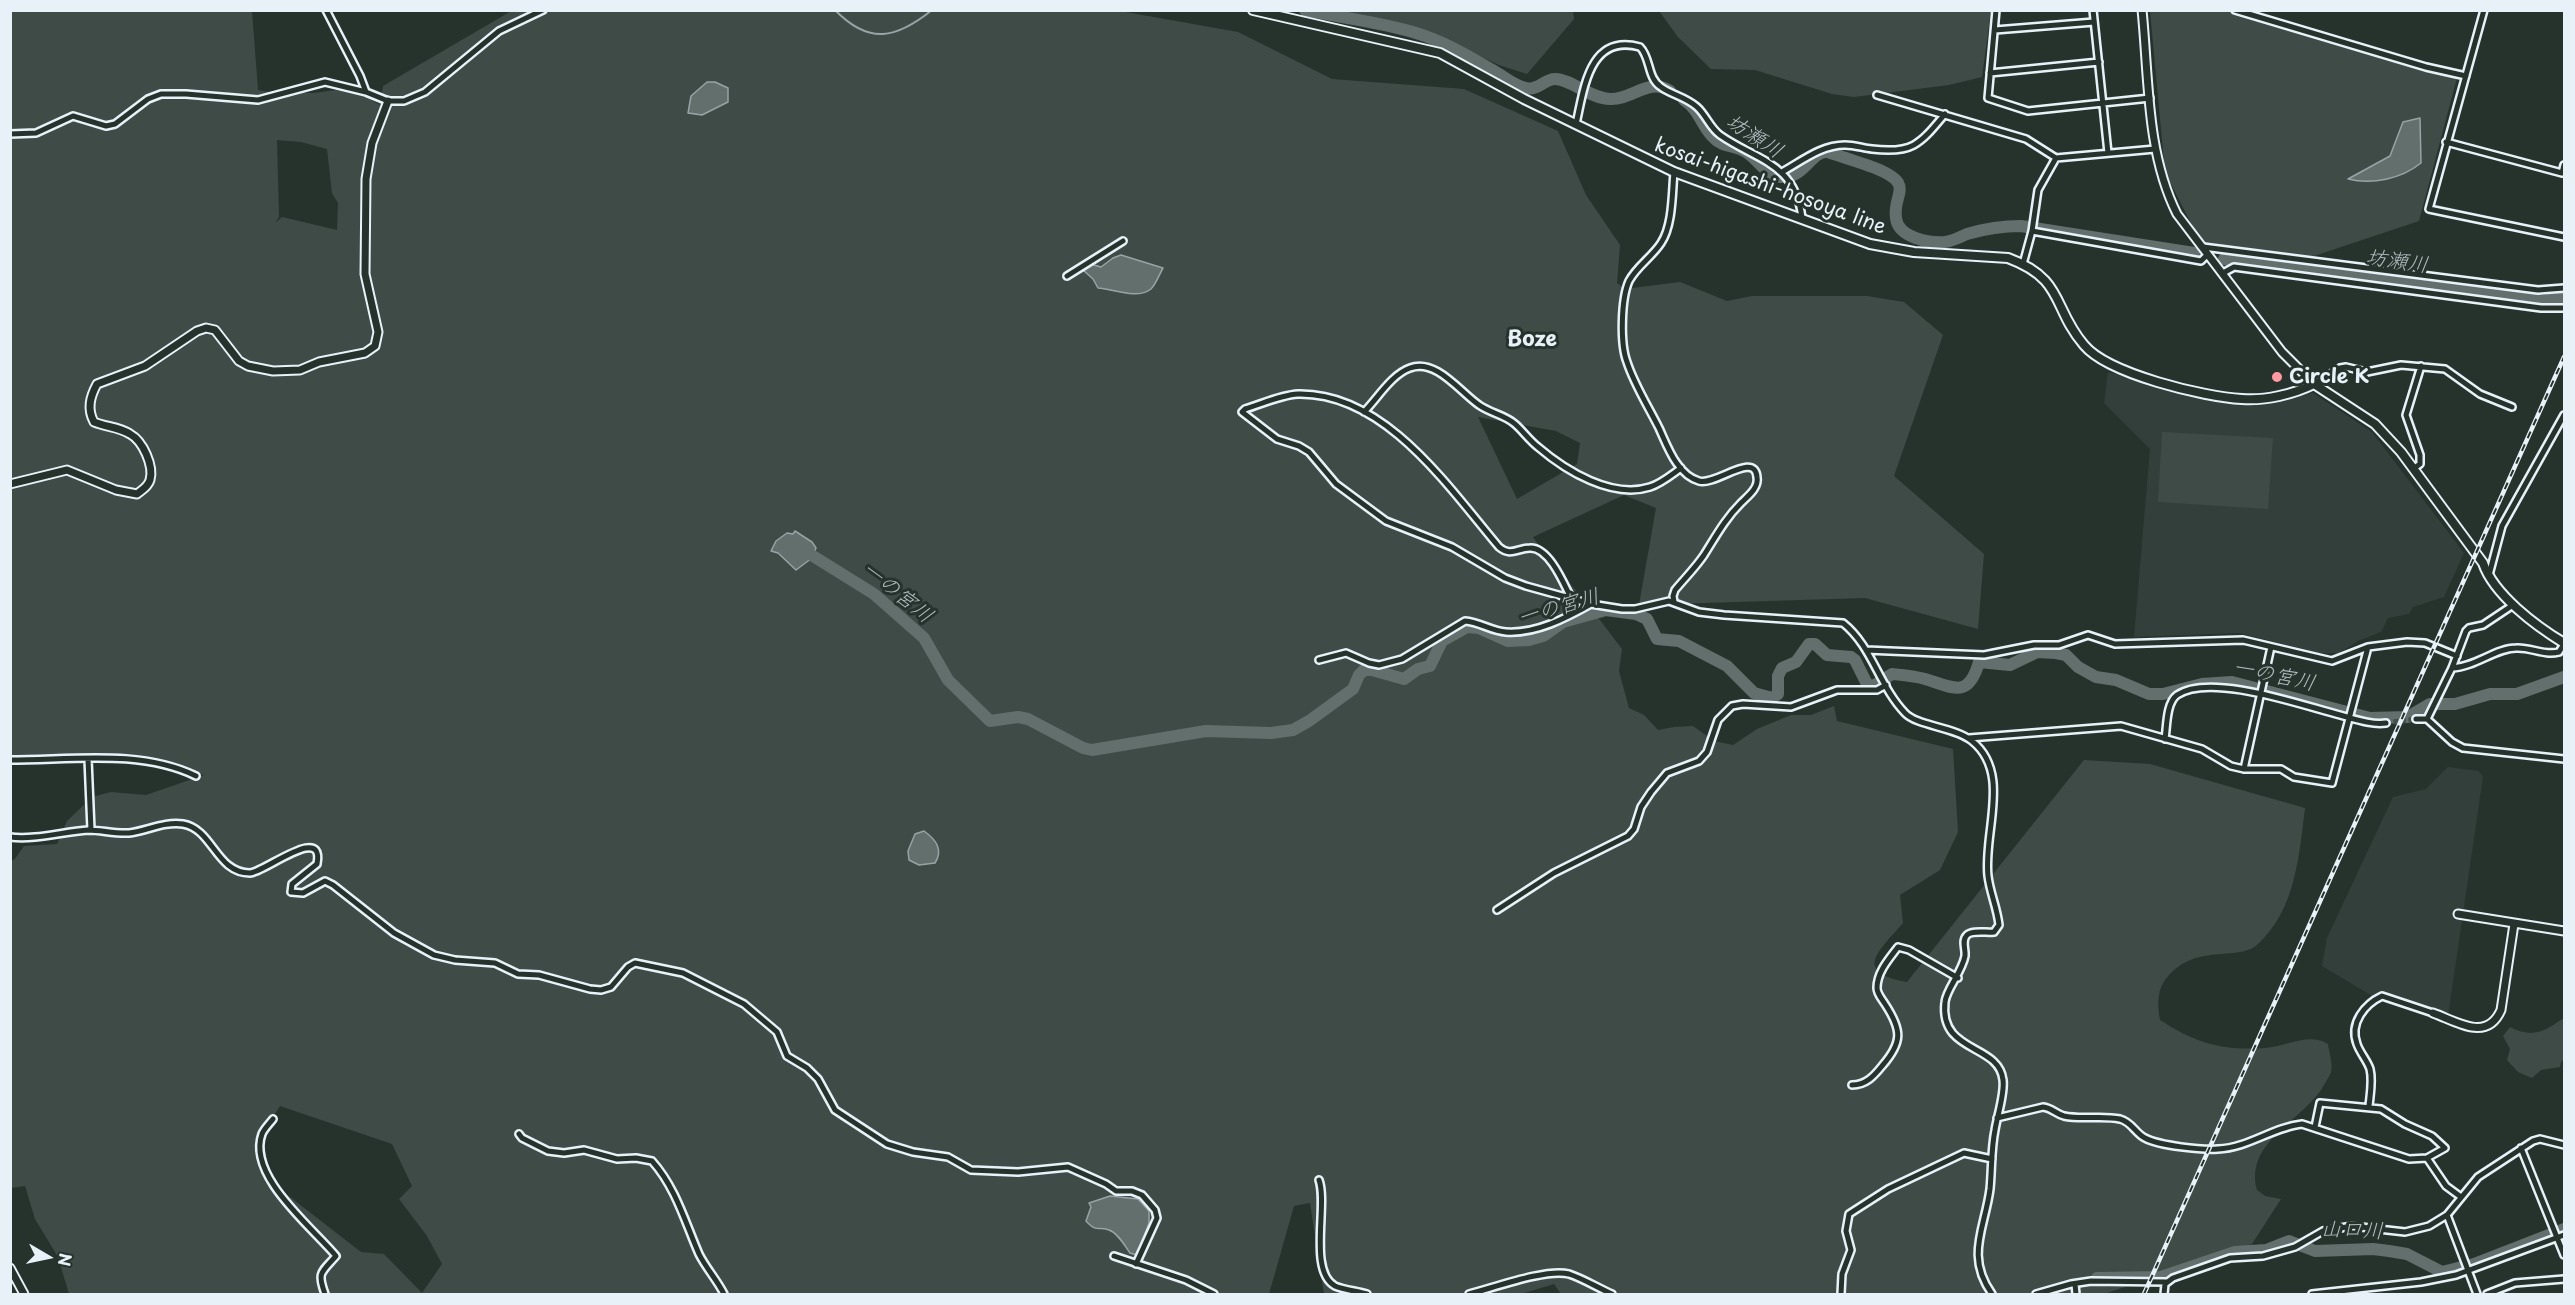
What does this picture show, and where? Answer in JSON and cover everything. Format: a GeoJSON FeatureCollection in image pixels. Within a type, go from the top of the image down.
{"type":"FeatureCollection","features":[{"type":"Feature","properties":{"kind":"main road","name":"kosai-higashi-hosoya line"},"geometry":{"type":"LineString","coordinates":[[1253,10],[1440,53],[1674,172],[1802,218],[1847,237],[1892,249],[1975,254],[2008,258],[2023,264],[2043,276],[2058,298],[2083,345],[2102,360],[2123,371],[2192,390],[2241,399],[2258,399],[2302,389],[2313,384]]}},
{"type":"Feature","properties":{"kind":"main road"},"geometry":{"type":"LineString","coordinates":[[2313,384],[2375,424],[2413,469],[2513,605],[2523,615],[2565,643]]}},
{"type":"Feature","properties":{"kind":"street"},"geometry":{"type":"LineString","coordinates":[[326,10],[366,92]]}},
{"type":"Feature","properties":{"kind":"street"},"geometry":{"type":"LineString","coordinates":[[10,134],[36,133],[73,116],[106,126],[115,124],[148,99],[161,94],[258,100],[325,82],[366,92],[388,101],[404,101],[425,92],[499,31],[543,10]]}},
{"type":"Feature","properties":{"kind":"street"},"geometry":{"type":"LineString","coordinates":[[1996,10],[1988,98],[2028,111],[2150,98]]}},
{"type":"Feature","properties":{"kind":"street"},"geometry":{"type":"LineString","coordinates":[[2093,10],[2108,153]]}},
{"type":"Feature","properties":{"kind":"street"},"geometry":{"type":"LineString","coordinates":[[2142,10],[2155,149],[2165,189],[2177,214],[2282,352],[2313,384],[2340,368],[2346,367],[2367,372],[2401,365],[2421,366],[2445,369],[2480,394],[2512,406]]}},
{"type":"Feature","properties":{"kind":"street"},"geometry":{"type":"LineString","coordinates":[[2235,10],[2426,67],[2466,76]]}},
{"type":"Feature","properties":{"kind":"street"},"geometry":{"type":"LineString","coordinates":[[2484,10],[2429,209],[2565,237]]}},
{"type":"Feature","properties":{"kind":"street"},"geometry":{"type":"LineString","coordinates":[[1995,30],[2094,22]]}},
{"type":"Feature","properties":{"kind":"street"},"geometry":{"type":"LineString","coordinates":[[1576,124],[1585,87],[1596,59],[1606,50],[1619,46],[1636,46],[1644,51],[1653,78],[1661,87],[1696,106],[1714,131],[1764,159],[1782,172],[1801,208],[1802,218]]}},
{"type":"Feature","properties":{"kind":"street"},"geometry":{"type":"LineString","coordinates":[[1990,73],[2099,62]]}},
{"type":"Feature","properties":{"kind":"street"},"geometry":{"type":"LineString","coordinates":[[1877,95],[2026,139],[2056,158],[2155,149]]}},
{"type":"Feature","properties":{"kind":"street"},"geometry":{"type":"LineString","coordinates":[[10,484],[67,470],[125,492],[137,494],[146,487],[151,473],[142,446],[133,435],[121,429],[94,422],[89,413],[92,393],[97,384],[145,366],[197,331],[206,328],[215,330],[239,361],[248,366],[273,371],[300,370],[319,362],[365,353],[375,346],[378,332],[365,273],[366,179],[372,143],[388,101]]}},
{"type":"Feature","properties":{"kind":"street"},"geometry":{"type":"LineString","coordinates":[[1782,172],[1825,148],[1844,145],[1875,150],[1904,149],[1916,146],[1945,114]]}},
{"type":"Feature","properties":{"kind":"street"},"geometry":{"type":"LineString","coordinates":[[2446,142],[2562,173],[2565,165]]}},
{"type":"Feature","properties":{"kind":"street"},"geometry":{"type":"LineString","coordinates":[[2023,264],[2032,231],[2038,190],[2056,158]]}},
{"type":"Feature","properties":{"kind":"street"},"geometry":{"type":"LineString","coordinates":[[1674,172],[1666,234],[1630,278],[1627,287],[1624,307],[1626,361],[1672,456],[1681,468],[1699,481],[1718,480],[1743,467],[1755,470],[1758,475],[1756,487],[1725,520],[1703,555],[1675,590],[1674,602]]}},
{"type":"Feature","properties":{"kind":"street"},"geometry":{"type":"LineString","coordinates":[[2032,231],[2201,261],[2208,254]]}},
{"type":"Feature","properties":{"kind":"street"},"geometry":{"type":"LineString","coordinates":[[1067,276],[1123,241]]}},
{"type":"Feature","properties":{"kind":"street"},"geometry":{"type":"LineString","coordinates":[[2203,247],[2538,291],[2565,288]]}},
{"type":"Feature","properties":{"kind":"street"},"geometry":{"type":"LineString","coordinates":[[2223,273],[2234,267],[2541,309],[2565,308]]}},
{"type":"Feature","properties":{"kind":"street"},"geometry":{"type":"LineString","coordinates":[[1364,412],[1400,374],[1417,366],[1432,369],[1480,406],[1514,422],[1536,446],[1577,475],[1604,485],[1630,490],[1648,488],[1661,483],[1681,468]]}},
{"type":"Feature","properties":{"kind":"street"},"geometry":{"type":"LineString","coordinates":[[2413,469],[2420,464],[2420,455],[2406,415],[2421,366]]}},
{"type":"Feature","properties":{"kind":"street"},"geometry":{"type":"LineString","coordinates":[[1571,598],[1560,575],[1543,551],[1529,548],[1515,553],[1502,549],[1417,452],[1391,430],[1364,412],[1333,399],[1297,394],[1242,412],[1277,439],[1309,452],[1336,483],[1386,521],[1452,547],[1516,582],[1591,604],[1622,609],[1674,602],[1699,612],[1843,623],[1856,633],[1880,676],[1907,716],[1969,738],[2121,726],[2202,749],[2231,766],[2244,770],[2281,769],[2294,777],[2332,783],[2368,647]]}},
{"type":"Feature","properties":{"kind":"street"},"geometry":{"type":"LineString","coordinates":[[2489,575],[2502,526],[2565,415]]}},
{"type":"Feature","properties":{"kind":"street"},"geometry":{"type":"LineString","coordinates":[[1319,660],[1346,653],[1379,665],[1402,658],[1465,621],[1507,632],[1525,630],[1551,624],[1591,604]]}},
{"type":"Feature","properties":{"kind":"street"},"geometry":{"type":"LineString","coordinates":[[2427,719],[2469,627],[2483,625],[2513,605]]}},
{"type":"Feature","properties":{"kind":"street"},"geometry":{"type":"LineString","coordinates":[[1866,650],[1984,655],[2034,645],[2059,645],[2088,635],[2115,644],[2242,640],[2332,661],[2368,647],[2407,642],[2426,643],[2457,656]]}},
{"type":"Feature","properties":{"kind":"street"},"geometry":{"type":"LineString","coordinates":[[2452,668],[2464,667],[2517,648],[2553,654],[2559,652],[2565,643]]}},
{"type":"Feature","properties":{"kind":"street"},"geometry":{"type":"LineString","coordinates":[[2244,770],[2271,647]]}},
{"type":"Feature","properties":{"kind":"street"},"geometry":{"type":"LineString","coordinates":[[1497,910],[1554,873],[1628,836],[1634,829],[1641,807],[1651,792],[1667,773],[1699,761],[1707,752],[1718,720],[1732,706],[1743,704],[1791,707],[1837,690],[1877,690],[1886,685]]}},
{"type":"Feature","properties":{"kind":"street"},"geometry":{"type":"LineString","coordinates":[[2165,739],[2172,701],[2178,695],[2199,689],[2227,687],[2348,718],[2378,724],[2386,723]]}},
{"type":"Feature","properties":{"kind":"street"},"geometry":{"type":"LineString","coordinates":[[2416,719],[2427,719],[2452,742],[2463,748],[2565,759]]}},
{"type":"Feature","properties":{"kind":"street"},"geometry":{"type":"LineString","coordinates":[[1969,738],[1987,757],[1993,778],[1987,853],[1988,875],[1998,909],[1999,925],[1994,932],[1971,932],[1965,936],[1966,954],[1958,978],[1944,999],[1951,1033],[1966,1046],[1987,1055],[1998,1066],[2004,1081],[1997,1118],[1989,1196],[1978,1239],[1978,1262],[1992,1294]]}},
{"type":"Feature","properties":{"kind":"street"},"geometry":{"type":"LineString","coordinates":[[88,759],[91,830]]}},
{"type":"Feature","properties":{"kind":"street"},"geometry":{"type":"LineString","coordinates":[[10,760],[88,759],[159,762],[196,776]]}},
{"type":"Feature","properties":{"kind":"street"},"geometry":{"type":"LineString","coordinates":[[10,837],[25,838],[91,830],[128,833],[169,824],[183,824],[204,835],[224,862],[240,872],[251,873],[262,870],[302,847],[310,847],[319,857],[317,864],[292,884],[291,892],[303,893],[325,881],[394,933],[434,955],[455,960],[495,963],[518,974],[539,975],[601,990],[611,987],[628,967],[635,963],[683,973],[744,1004],[766,1021],[777,1032],[787,1056],[807,1068],[818,1079],[835,1110],[887,1144],[913,1152],[948,1157],[970,1170],[1018,1172],[1068,1167],[1116,1191],[1132,1191],[1142,1195],[1155,1210],[1157,1218],[1136,1264]]}},
{"type":"Feature","properties":{"kind":"street"},"geometry":{"type":"LineString","coordinates":[[2458,914],[2565,931]]}},
{"type":"Feature","properties":{"kind":"street"},"geometry":{"type":"LineString","coordinates":[[2369,1106],[2372,1087],[2370,1070],[2355,1036],[2360,1013],[2370,1001],[2382,996],[2481,1029],[2491,1026],[2501,1010],[2514,924]]}},
{"type":"Feature","properties":{"kind":"street"},"geometry":{"type":"LineString","coordinates":[[1852,1085],[1860,1085],[1874,1076],[1897,1046],[1899,1034],[1895,1020],[1876,991],[1878,979],[1898,947],[1958,978]]}},
{"type":"Feature","properties":{"kind":"street"},"geometry":{"type":"LineString","coordinates":[[1997,1118],[2043,1107],[2050,1108],[2062,1116],[2121,1120],[2134,1126],[2144,1138],[2160,1142],[2218,1149],[2241,1144],[2290,1125],[2302,1124],[2409,1159],[2427,1158],[2445,1148],[2432,1136],[2404,1124],[2381,1109],[2369,1106],[2320,1103],[2315,1127]]}},
{"type":"Feature","properties":{"kind":"street"},"geometry":{"type":"LineString","coordinates":[[273,1119],[262,1134],[261,1151],[264,1168],[286,1202],[336,1256],[320,1272],[319,1278],[325,1294]]}},
{"type":"Feature","properties":{"kind":"street"},"geometry":{"type":"LineString","coordinates":[[519,1134],[522,1138],[548,1151],[564,1153],[584,1150],[617,1159],[636,1158],[652,1161],[668,1183],[700,1257],[716,1277],[724,1294]]}},
{"type":"Feature","properties":{"kind":"street"},"geometry":{"type":"LineString","coordinates":[[2164,1294],[2165,1284],[2171,1281],[2230,1258],[2263,1256],[2295,1247],[2323,1231],[2352,1226],[2405,1232],[2429,1226],[2447,1215],[2478,1177],[2521,1149],[2540,1139],[2565,1145]]}},
{"type":"Feature","properties":{"kind":"street"},"geometry":{"type":"LineString","coordinates":[[2521,1149],[2565,1255]]}},
{"type":"Feature","properties":{"kind":"street"},"geometry":{"type":"LineString","coordinates":[[1841,1294],[1842,1274],[1851,1250],[1846,1231],[1849,1214],[1888,1189],[1964,1153],[1992,1159]]}},
{"type":"Feature","properties":{"kind":"street"},"geometry":{"type":"LineString","coordinates":[[2427,1158],[2446,1186],[2461,1197]]}},
{"type":"Feature","properties":{"kind":"street"},"geometry":{"type":"LineString","coordinates":[[1319,1180],[1323,1192],[1319,1218],[1322,1231],[1322,1265],[1325,1276],[1335,1286],[1367,1294]]}},
{"type":"Feature","properties":{"kind":"street"},"geometry":{"type":"LineString","coordinates":[[2447,1215],[2477,1294]]}},
{"type":"Feature","properties":{"kind":"street"},"geometry":{"type":"LineString","coordinates":[[2312,1294],[2421,1282],[2468,1270],[2565,1235]]}},
{"type":"Feature","properties":{"kind":"street"},"geometry":{"type":"LineString","coordinates":[[1114,1256],[1186,1280],[1214,1294]]}},
{"type":"Feature","properties":{"kind":"street"},"geometry":{"type":"LineString","coordinates":[[10,1268],[24,1294]]}},
{"type":"Feature","properties":{"kind":"street"},"geometry":{"type":"LineString","coordinates":[[1469,1294],[1552,1273],[1581,1278],[1612,1294]]}},
{"type":"Feature","properties":{"kind":"street"},"geometry":{"type":"LineString","coordinates":[[2487,1294],[2515,1283],[2565,1279]]}},
{"type":"Feature","properties":{"kind":"street"},"geometry":{"type":"LineString","coordinates":[[2036,1294],[2091,1281],[2171,1281]]}},
{"type":"Feature","properties":{"kind":"street"},"geometry":{"type":"LineString","coordinates":[[2075,1284],[2076,1294]]}},
{"type":"Feature","properties":{"kind":"shaded area"},"geometry":{"type":"Polygon","coordinates":[[[513,10],[1120,11],[1238,32],[1332,79],[1464,89],[1558,131],[1586,195],[1620,245],[1617,283],[1625,289],[1680,282],[1727,301],[1752,296],[1867,296],[1904,302],[1943,335],[1894,476],[1984,554],[1978,629],[1865,598],[1639,605],[1656,508],[1624,495],[1533,537],[1540,547],[1534,548],[1541,551],[1587,603],[1622,649],[1619,671],[1629,708],[1644,715],[1658,730],[1693,726],[1714,741],[1733,745],[1757,729],[1791,715],[1811,715],[1834,706],[1837,721],[1953,749],[1958,832],[1940,870],[1900,895],[1903,923],[1875,959],[1875,966],[1890,978],[1907,982],[2084,760],[2150,764],[2305,808],[2294,880],[2281,915],[2271,930],[2250,949],[2206,956],[2182,965],[2166,979],[2160,990],[2158,1001],[2160,1020],[2185,1034],[2210,1044],[2250,1049],[2313,1039],[2328,1044],[2331,1069],[2324,1085],[2315,1098],[2267,1145],[2259,1158],[2255,1173],[2257,1190],[2265,1196],[2281,1199],[2252,1244],[2104,1294],[1561,1294],[1554,1284],[1521,1294],[1324,1294],[1310,1203],[1294,1206],[1269,1294],[69,1294],[58,1257],[35,1219],[25,1186],[11,1188],[11,860],[14,860],[24,846],[57,844],[67,821],[92,797],[111,792],[146,795],[204,775],[159,762],[11,759],[11,11],[252,11],[258,90],[314,93],[350,88],[380,105],[383,86],[513,10]],[[277,140],[279,217],[275,223],[282,217],[337,230],[338,203],[332,193],[327,149],[301,142],[277,140]],[[1478,417],[1517,499],[1577,464],[1580,443],[1556,431],[1478,417]],[[280,1106],[262,1134],[272,1183],[361,1252],[384,1254],[422,1293],[442,1264],[427,1236],[399,1199],[412,1186],[392,1144],[280,1106]]]}},
{"type":"Feature","properties":{"kind":"shaded area"},"geometry":{"type":"Polygon","coordinates":[[[1573,10],[1574,19],[1527,74],[1499,65],[1419,28],[1393,26],[1341,12],[1325,11],[1573,10]]]}},
{"type":"Feature","properties":{"kind":"shaded area"},"geometry":{"type":"Polygon","coordinates":[[[1659,11],[1991,11],[1982,77],[1949,85],[1854,97],[1832,94],[1755,70],[1711,69],[1678,37],[1659,11]]]}},
{"type":"Feature","properties":{"kind":"shaded area"},"geometry":{"type":"Polygon","coordinates":[[[2150,11],[2236,11],[2458,74],[2419,221],[2302,260],[2203,247],[2165,172],[2150,11]]]}},
{"type":"Feature","properties":{"kind":"shaded area"},"geometry":{"type":"Polygon","coordinates":[[[707,82],[715,82],[728,88],[728,102],[702,115],[688,113],[691,96],[707,82]]]}},
{"type":"Feature","properties":{"kind":"shaded area"},"geometry":{"type":"Polygon","coordinates":[[[2420,118],[2421,163],[2405,173],[2386,179],[2357,181],[2348,179],[2390,156],[2403,122],[2420,118]]]}},
{"type":"Feature","properties":{"kind":"shaded area"},"geometry":{"type":"Polygon","coordinates":[[[1121,255],[1163,268],[1151,289],[1132,294],[1098,288],[1093,279],[1082,269],[1087,263],[1101,267],[1121,255]]]}},
{"type":"Feature","properties":{"kind":"shaded area"},"geometry":{"type":"Polygon","coordinates":[[[2108,372],[2204,399],[2254,406],[2313,393],[2372,432],[2464,553],[2444,597],[2413,607],[2409,614],[2388,618],[2381,632],[2358,641],[2339,653],[2319,653],[2239,633],[2134,637],[2150,449],[2104,403],[2108,372]]]}},
{"type":"Feature","properties":{"kind":"shaded area"},"geometry":{"type":"Polygon","coordinates":[[[2162,432],[2273,438],[2268,509],[2158,502],[2162,432]]]}},
{"type":"Feature","properties":{"kind":"shaded area"},"geometry":{"type":"Polygon","coordinates":[[[795,531],[812,542],[816,548],[812,558],[796,570],[778,553],[771,551],[776,541],[787,533],[793,534],[795,531]]]}},
{"type":"Feature","properties":{"kind":"shaded area"},"geometry":{"type":"Polygon","coordinates":[[[2448,767],[2479,771],[2483,777],[2448,1016],[2388,993],[2372,996],[2322,966],[2327,938],[2393,797],[2426,789],[2448,767]]]}},
{"type":"Feature","properties":{"kind":"shaded area"},"geometry":{"type":"Polygon","coordinates":[[[924,831],[935,841],[939,853],[935,863],[919,865],[909,860],[908,851],[915,834],[924,831]]]}},
{"type":"Feature","properties":{"kind":"shaded area"},"geometry":{"type":"Polygon","coordinates":[[[2564,1018],[2564,1060],[2560,1067],[2541,1070],[2532,1078],[2518,1072],[2507,1060],[2510,1049],[2503,1036],[2510,1027],[2518,1031],[2538,1032],[2564,1018]]]}},
{"type":"Feature","properties":{"kind":"shaded area"},"geometry":{"type":"Polygon","coordinates":[[[1110,1196],[1138,1199],[1149,1211],[1149,1223],[1137,1255],[1130,1253],[1112,1232],[1095,1228],[1086,1221],[1091,1207],[1089,1203],[1110,1196]]]}},
{"type":"Feature","properties":{"kind":"waterway"},"geometry":{"type":"LineString","coordinates":[[835,10],[859,29],[883,34],[906,27],[932,10]]}},
{"type":"Feature","properties":{"kind":"waterway","name":"坊瀬川"},"geometry":{"type":"LineString","coordinates":[[1305,10],[1403,29],[1426,36],[1522,87],[1534,88],[1555,79],[1568,82],[1596,96],[1610,99],[1655,86],[1670,91]]}},
{"type":"Feature","properties":{"kind":"waterway","name":"坊瀬川"},"geometry":{"type":"LineString","coordinates":[[1684,100],[1694,109],[1707,130],[1718,141],[1744,151],[1775,176],[1796,174],[1816,156],[1827,152],[1888,174],[1895,179],[1900,190],[1896,209],[1898,225],[1908,235],[1915,238],[1945,242],[1980,231],[2021,226],[2194,253]]}},
{"type":"Feature","properties":{"kind":"waterway","name":"坊瀬川"},"geometry":{"type":"LineString","coordinates":[[2224,259],[2542,301],[2564,298]]}},
{"type":"Feature","properties":{"kind":"waterway","name":"一の宮川"},"geometry":{"type":"LineString","coordinates":[[813,556],[874,594],[924,638],[948,680],[990,721],[1018,717],[1028,719],[1083,748],[1092,750],[1206,731],[1271,733],[1293,730],[1353,689],[1359,675],[1364,670],[1404,679],[1418,669],[1430,666],[1442,641],[1467,627],[1479,628],[1508,641],[1529,640],[1543,636],[1563,622],[1606,610],[1636,614],[1647,619],[1657,639],[1679,641],[1727,666],[1754,693],[1772,698],[1778,694],[1778,676],[1782,668],[1796,662],[1809,644],[1815,644],[1827,655],[1851,657],[1855,660],[1867,684],[1873,686],[1892,674],[1917,677],[1958,688],[1970,682],[1979,662],[2010,665],[2037,652],[2056,653],[2066,655],[2078,667],[2096,677],[2116,680],[2149,694],[2163,694],[2202,684],[2232,682],[2370,718],[2408,717],[2430,704],[2455,704],[2490,694],[2517,694],[2564,677]]}},
{"type":"Feature","properties":{"kind":"waterway","name":"山口川"},"geometry":{"type":"LineString","coordinates":[[2097,1278],[2161,1277],[2235,1252],[2266,1250],[2289,1241],[2315,1251],[2373,1249],[2407,1254],[2442,1272],[2474,1264],[2564,1229]]}},
{"type":"Feature","properties":{"kind":"tunnel"},"geometry":{"type":"LineString","coordinates":[[2386,723],[2416,719]]}},
{"type":"Feature","properties":{"kind":"railway"},"geometry":{"type":"LineString","coordinates":[[2144,1294],[2564,357]]}},
{"type":"Feature","properties":{"kind":"place","name":"Circle K"},"geometry":{"type":"Point","coordinates":[2277,377]}},
{"type":"Feature","properties":{"kind":"district","name":"Boze"},"geometry":{"type":"Point","coordinates":[1532,340]}}]}
